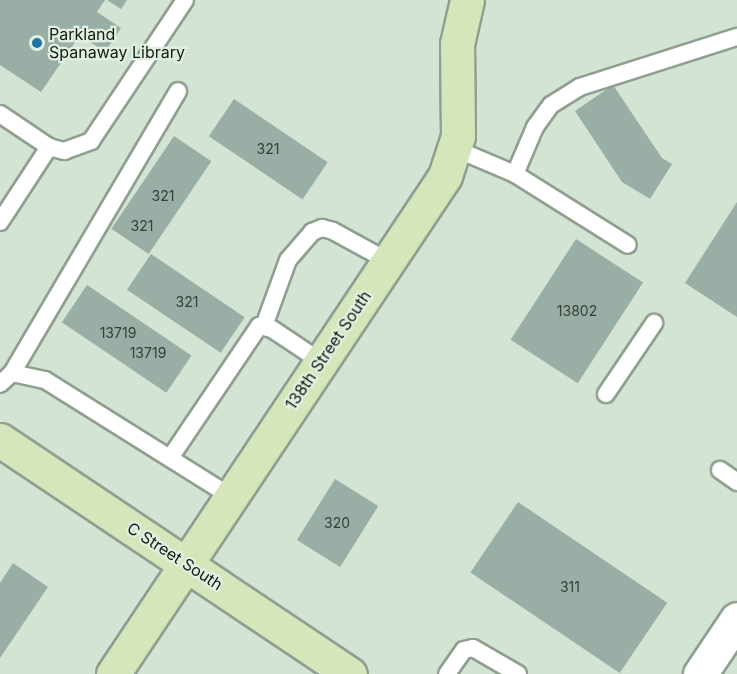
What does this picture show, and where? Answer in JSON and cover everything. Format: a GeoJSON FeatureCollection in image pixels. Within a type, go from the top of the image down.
{"type":"FeatureCollection","features":[{"type":"Feature","properties":{"kind":"street","name":"138th Street South"},"geometry":{"type":"LineString","coordinates":[[112,674],[445,176],[456,149],[459,124],[457,44],[467,0]]}},
{"type":"Feature","properties":{"kind":"street","name":"C Street South"},"geometry":{"type":"LineString","coordinates":[[0,440],[350,674]]}},
{"type":"Feature","properties":{"kind":"street"},"geometry":{"type":"LineString","coordinates":[[700,674],[737,618]]}},
{"type":"Feature","properties":{"kind":"lane"},"geometry":{"type":"LineString","coordinates":[[0,114],[49,147],[64,151],[91,141],[185,0]]}},
{"type":"Feature","properties":{"kind":"lane"},"geometry":{"type":"LineString","coordinates":[[515,174],[536,127],[551,105],[580,87],[737,37]]}},
{"type":"Feature","properties":{"kind":"lane"},"geometry":{"type":"LineString","coordinates":[[178,91],[6,378],[45,380],[230,496]]}},
{"type":"Feature","properties":{"kind":"lane"},"geometry":{"type":"LineString","coordinates":[[0,222],[49,147]]}},
{"type":"Feature","properties":{"kind":"lane"},"geometry":{"type":"LineString","coordinates":[[456,149],[515,174],[628,244]]}},
{"type":"Feature","properties":{"kind":"lane"},"geometry":{"type":"LineString","coordinates":[[170,458],[253,333],[264,326],[288,260],[312,232],[322,228],[333,231],[388,261]]}},
{"type":"Feature","properties":{"kind":"lane"},"geometry":{"type":"LineString","coordinates":[[606,394],[654,322]]}},
{"type":"Feature","properties":{"kind":"lane"},"geometry":{"type":"LineString","coordinates":[[264,326],[320,361]]}},
{"type":"Feature","properties":{"kind":"lane"},"geometry":{"type":"LineString","coordinates":[[720,470],[737,482]]}},
{"type":"Feature","properties":{"kind":"lane"},"geometry":{"type":"LineString","coordinates":[[447,674],[464,650],[473,648],[518,674]]}},
{"type":"Feature","properties":{"kind":"building","name":"Parkland Spanaway Library"},"geometry":{"type":"Polygon","coordinates":[[[0,0],[105,0],[97,12],[121,28],[105,52],[80,35],[41,92],[0,65],[0,0]]]}},
{"type":"Feature","properties":{"kind":"building","name":"Parkland Spanaway Library"},"geometry":{"type":"Polygon","coordinates":[[[107,0],[127,0],[121,9],[107,0]]]}},
{"type":"Feature","properties":{"kind":"building"},"geometry":{"type":"Polygon","coordinates":[[[613,85],[662,158],[672,164],[650,199],[622,182],[575,111],[613,85]]]}},
{"type":"Feature","properties":{"kind":"building"},"geometry":{"type":"Polygon","coordinates":[[[234,99],[328,162],[303,199],[209,136],[234,99]]]}},
{"type":"Feature","properties":{"kind":"building"},"geometry":{"type":"Polygon","coordinates":[[[174,136],[211,161],[149,254],[111,229],[174,136]]]}},
{"type":"Feature","properties":{"kind":"building"},"geometry":{"type":"Polygon","coordinates":[[[737,202],[737,317],[685,283],[737,202]]]}},
{"type":"Feature","properties":{"kind":"building"},"geometry":{"type":"Polygon","coordinates":[[[576,239],[643,283],[578,383],[511,340],[576,239]]]}},
{"type":"Feature","properties":{"kind":"building"},"geometry":{"type":"Polygon","coordinates":[[[151,254],[245,317],[221,353],[127,290],[151,254]]]}},
{"type":"Feature","properties":{"kind":"building"},"geometry":{"type":"Polygon","coordinates":[[[87,285],[191,355],[166,393],[62,322],[87,285]]]}},
{"type":"Feature","properties":{"kind":"building"},"geometry":{"type":"Polygon","coordinates":[[[335,479],[378,506],[340,567],[297,540],[335,479]]]}},
{"type":"Feature","properties":{"kind":"building"},"geometry":{"type":"Polygon","coordinates":[[[518,502],[667,603],[620,673],[470,572],[518,502]]]}},
{"type":"Feature","properties":{"kind":"building"},"geometry":{"type":"Polygon","coordinates":[[[13,563],[48,587],[0,658],[0,583],[13,563]]]}},
{"type":"Feature","properties":{"kind":"place","name":"Parkland Spanaway Library"},"geometry":{"type":"Point","coordinates":[37,43]}}]}
